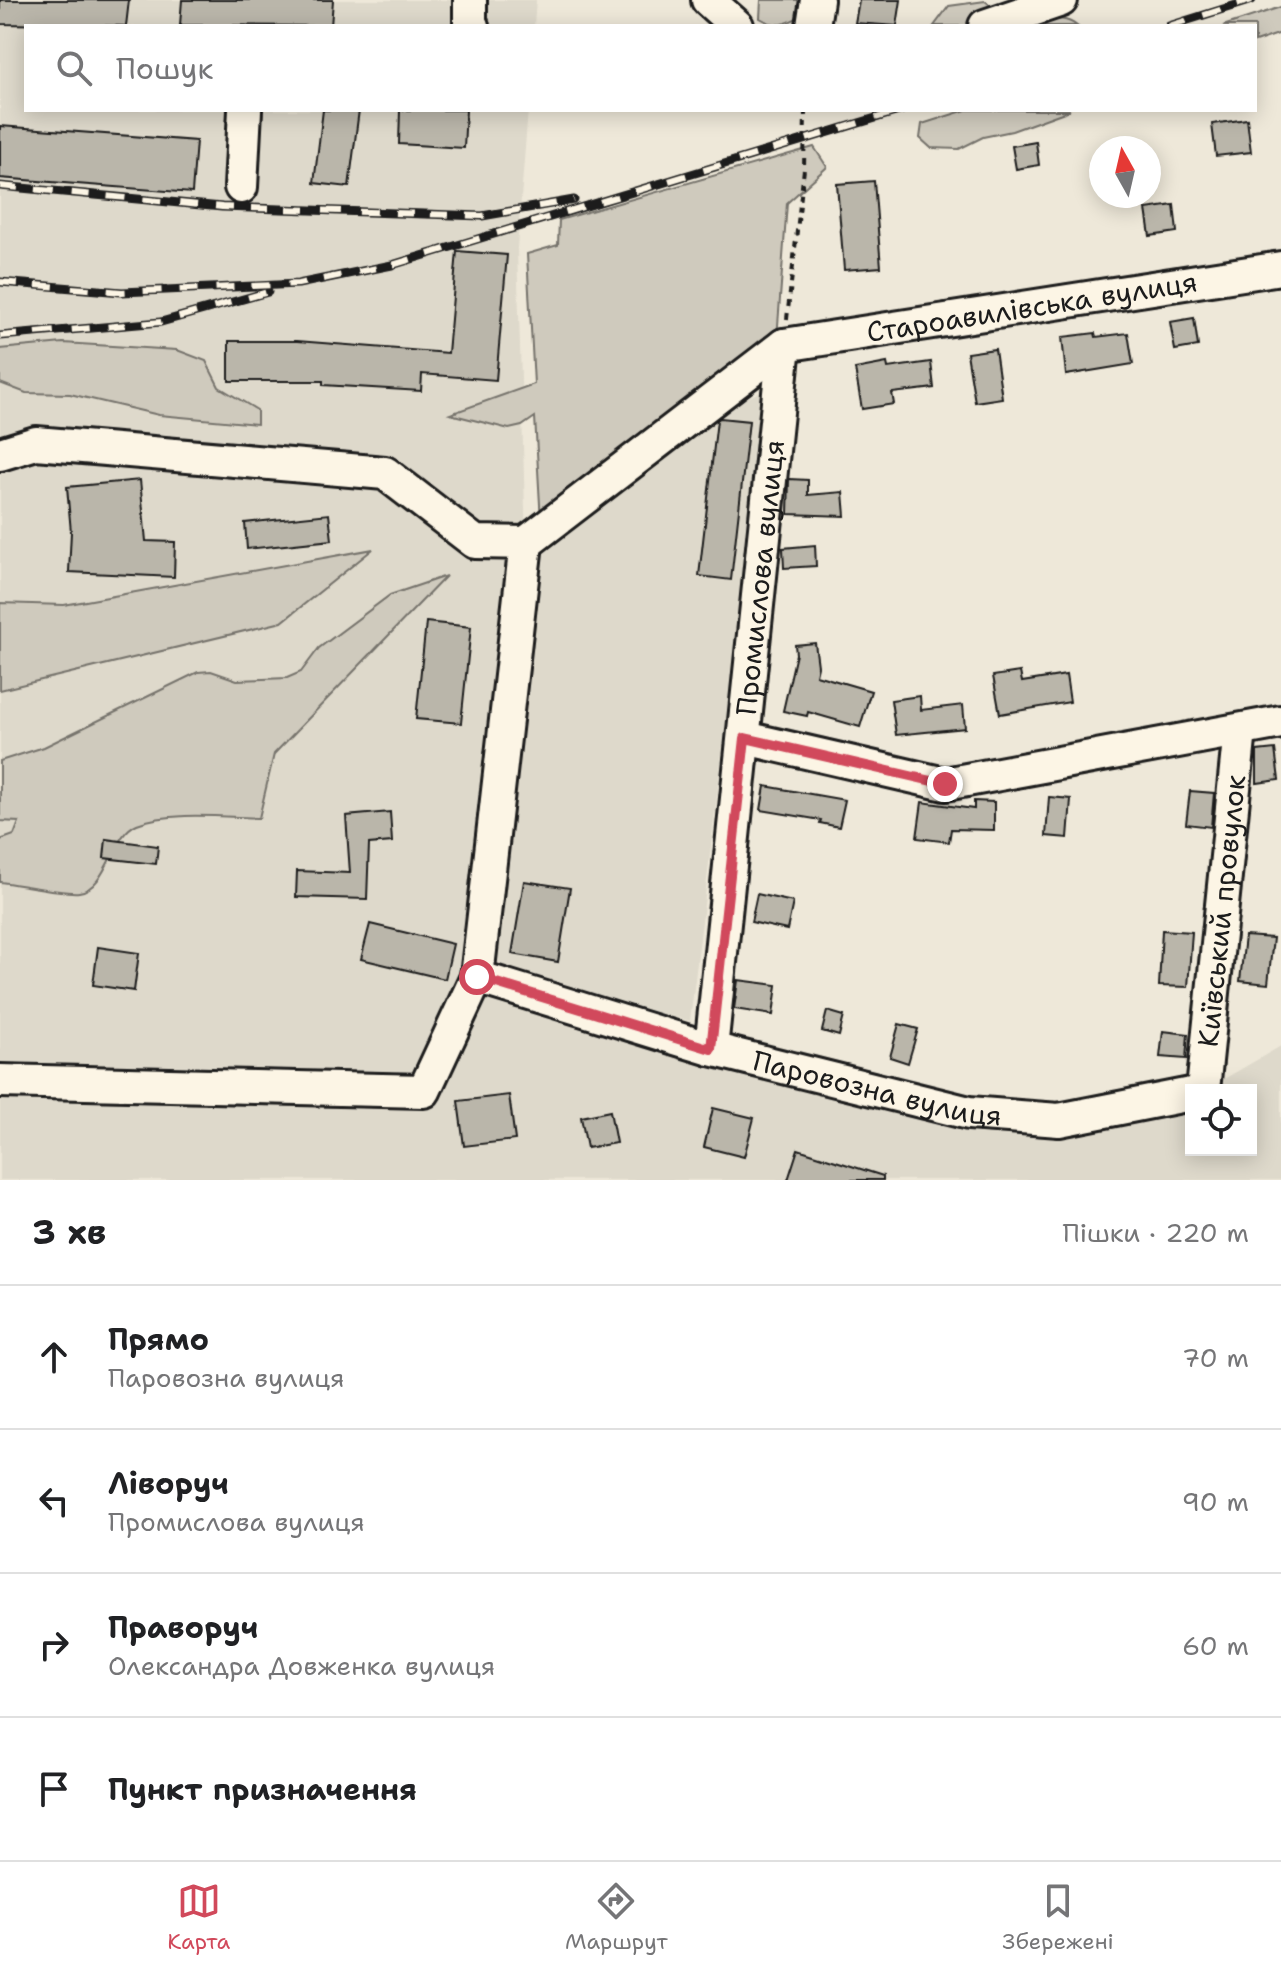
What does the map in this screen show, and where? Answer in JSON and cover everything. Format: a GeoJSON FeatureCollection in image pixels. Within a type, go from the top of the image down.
{"type":"FeatureCollection","features":[{"type":"Feature","properties":{"kind":"street"},"geometry":{"type":"LineString","coordinates":[[470,0],[470,24]]}},
{"type":"Feature","properties":{"kind":"street"},"geometry":{"type":"LineString","coordinates":[[708,0],[735,24]]}},
{"type":"Feature","properties":{"kind":"street"},"geometry":{"type":"LineString","coordinates":[[813,24],[817,0]]}},
{"type":"Feature","properties":{"kind":"street"},"geometry":{"type":"LineString","coordinates":[[991,24],[1061,0]]}},
{"type":"Feature","properties":{"kind":"street"},"geometry":{"type":"LineString","coordinates":[[241,187],[245,112]]}},
{"type":"Feature","properties":{"kind":"street","name":"Староавилівська вулиця"},"geometry":{"type":"LineString","coordinates":[[784,345],[1281,268]]}},
{"type":"Feature","properties":{"kind":"street"},"geometry":{"type":"LineString","coordinates":[[0,454],[36,443],[385,473],[475,542],[526,543],[784,345]]}},
{"type":"Feature","properties":{"kind":"street","name":"Промислова вулиця"},"geometry":{"type":"LineString","coordinates":[[711,1049],[784,345]]}},
{"type":"Feature","properties":{"kind":"street"},"geometry":{"type":"LineString","coordinates":[[0,1081],[424,1091],[477,977],[526,543]]}},
{"type":"Feature","properties":{"kind":"street"},"geometry":{"type":"LineString","coordinates":[[745,738],[945,784],[1281,722]]}},
{"type":"Feature","properties":{"kind":"street","name":"Київський провулок"},"geometry":{"type":"LineString","coordinates":[[1204,1084],[1240,730]]}},
{"type":"Feature","properties":{"kind":"street","name":"Паровозна вулиця"},"geometry":{"type":"LineString","coordinates":[[477,977],[711,1049],[969,1113],[1059,1120],[1185,1095]]}},
{"type":"Feature","properties":{"kind":"path"},"geometry":{"type":"LineString","coordinates":[[784,345],[804,169],[805,112]]}},
{"type":"Feature","properties":{"kind":"shaded area"},"geometry":{"type":"Polygon","coordinates":[[[0,0],[536,0],[534,24],[24,24],[24,112],[528,112],[517,248],[526,543],[477,977],[969,1113],[1185,1095],[1185,1156],[1257,1156],[1257,1084],[1215,1084],[1281,1046],[1281,1180],[0,1180],[0,0]]]}},
{"type":"Feature","properties":{"kind":"shaded area"},"geometry":{"type":"Polygon","coordinates":[[[761,0],[812,0],[809,11],[790,21],[774,24],[760,18],[761,0]]]}},
{"type":"Feature","properties":{"kind":"shaded area"},"geometry":{"type":"Polygon","coordinates":[[[985,1],[1019,22],[1061,20],[1074,24],[936,24],[949,6],[985,1]]]}},
{"type":"Feature","properties":{"kind":"shaded area"},"geometry":{"type":"Polygon","coordinates":[[[1281,7],[1281,33],[1257,41],[1257,24],[1229,24],[1281,7]]]}},
{"type":"Feature","properties":{"kind":"shaded area"},"geometry":{"type":"Polygon","coordinates":[[[960,112],[1064,112],[1012,131],[983,137],[959,149],[931,148],[920,138],[922,124],[960,112]]]}},
{"type":"Feature","properties":{"kind":"shaded area"},"geometry":{"type":"Polygon","coordinates":[[[814,147],[827,167],[787,203],[777,339],[541,522],[535,417],[522,426],[509,429],[450,414],[534,384],[527,254],[558,245],[559,220],[814,147]]]}},
{"type":"Feature","properties":{"kind":"shaded area"},"geometry":{"type":"Polygon","coordinates":[[[63,343],[177,350],[206,361],[219,387],[257,410],[257,424],[159,415],[70,394],[26,393],[0,383],[0,349],[63,343]]]}},
{"type":"Feature","properties":{"kind":"shaded area"},"geometry":{"type":"Polygon","coordinates":[[[766,389],[690,1021],[495,972],[539,553],[725,408],[766,389]]]}},
{"type":"Feature","properties":{"kind":"shaded area"},"geometry":{"type":"Polygon","coordinates":[[[373,549],[282,622],[0,690],[0,603],[64,605],[373,549]]]}},
{"type":"Feature","properties":{"kind":"shaded area"},"geometry":{"type":"Polygon","coordinates":[[[446,576],[274,754],[259,818],[181,816],[137,824],[121,839],[97,881],[79,892],[0,882],[0,840],[14,835],[19,822],[0,821],[0,761],[44,747],[198,672],[211,671],[237,680],[287,678],[301,672],[319,648],[390,595],[446,576]]]}},
{"type":"Feature","properties":{"kind":"building"},"geometry":{"type":"Polygon","coordinates":[[[0,0],[129,0],[126,24],[0,24],[0,0]]]}},
{"type":"Feature","properties":{"kind":"building"},"geometry":{"type":"Polygon","coordinates":[[[182,0],[333,0],[331,24],[180,24],[182,0]]]}},
{"type":"Feature","properties":{"kind":"building"},"geometry":{"type":"Polygon","coordinates":[[[859,0],[901,0],[897,24],[855,23],[859,0]]]}},
{"type":"Feature","properties":{"kind":"building"},"geometry":{"type":"Polygon","coordinates":[[[323,112],[359,112],[349,187],[314,183],[323,112]]]}},
{"type":"Feature","properties":{"kind":"building"},"geometry":{"type":"Polygon","coordinates":[[[400,112],[466,112],[464,148],[399,144],[400,112]]]}},
{"type":"Feature","properties":{"kind":"building"},"geometry":{"type":"Polygon","coordinates":[[[1247,119],[1251,152],[1216,156],[1212,124],[1247,119]]]}},
{"type":"Feature","properties":{"kind":"building"},"geometry":{"type":"Polygon","coordinates":[[[0,126],[196,141],[192,193],[0,178],[0,126]]]}},
{"type":"Feature","properties":{"kind":"building"},"geometry":{"type":"Polygon","coordinates":[[[1036,142],[1039,165],[1016,169],[1012,146],[1036,142]]]}},
{"type":"Feature","properties":{"kind":"building"},"geometry":{"type":"Polygon","coordinates":[[[874,181],[881,267],[844,270],[837,184],[874,181]]]}},
{"type":"Feature","properties":{"kind":"building"},"geometry":{"type":"Polygon","coordinates":[[[1174,205],[1177,232],[1150,236],[1146,209],[1174,205]]]}},
{"type":"Feature","properties":{"kind":"building"},"geometry":{"type":"Polygon","coordinates":[[[457,251],[507,255],[496,380],[422,374],[421,391],[323,385],[323,381],[229,381],[229,341],[297,341],[448,353],[457,251]]]}},
{"type":"Feature","properties":{"kind":"building"},"geometry":{"type":"Polygon","coordinates":[[[1194,318],[1198,346],[1175,350],[1170,322],[1194,318]]]}},
{"type":"Feature","properties":{"kind":"building"},"geometry":{"type":"Polygon","coordinates":[[[1095,333],[1096,337],[1128,333],[1133,364],[1066,375],[1062,337],[1095,333]]]}},
{"type":"Feature","properties":{"kind":"building"},"geometry":{"type":"Polygon","coordinates":[[[995,349],[1002,398],[975,402],[967,353],[995,349]]]}},
{"type":"Feature","properties":{"kind":"building"},"geometry":{"type":"Polygon","coordinates":[[[931,362],[934,388],[892,393],[894,404],[862,409],[855,369],[887,363],[888,368],[931,362]]]}},
{"type":"Feature","properties":{"kind":"building"},"geometry":{"type":"Polygon","coordinates":[[[717,420],[749,421],[731,580],[699,576],[717,420]]]}},
{"type":"Feature","properties":{"kind":"building"},"geometry":{"type":"Polygon","coordinates":[[[789,479],[808,480],[808,495],[843,492],[845,516],[788,514],[789,479]]]}},
{"type":"Feature","properties":{"kind":"building"},"geometry":{"type":"Polygon","coordinates":[[[140,480],[146,541],[175,542],[174,577],[69,572],[71,532],[67,487],[140,480]]]}},
{"type":"Feature","properties":{"kind":"building"},"geometry":{"type":"Polygon","coordinates":[[[329,514],[332,540],[247,549],[245,523],[329,514]]]}},
{"type":"Feature","properties":{"kind":"building"},"geometry":{"type":"Polygon","coordinates":[[[815,545],[816,566],[784,568],[783,548],[815,545]]]}},
{"type":"Feature","properties":{"kind":"building"},"geometry":{"type":"Polygon","coordinates":[[[426,622],[471,627],[461,723],[416,719],[426,622]]]}},
{"type":"Feature","properties":{"kind":"building"},"geometry":{"type":"Polygon","coordinates":[[[815,643],[816,675],[871,691],[860,727],[808,712],[807,716],[783,711],[796,654],[795,645],[815,643]]]}},
{"type":"Feature","properties":{"kind":"building"},"geometry":{"type":"Polygon","coordinates":[[[1020,672],[1022,682],[1066,675],[1070,702],[1000,714],[993,676],[1020,672]]]}},
{"type":"Feature","properties":{"kind":"building"},"geometry":{"type":"Polygon","coordinates":[[[920,696],[921,710],[963,705],[965,728],[896,735],[891,700],[920,696]]]}},
{"type":"Feature","properties":{"kind":"building"},"geometry":{"type":"Polygon","coordinates":[[[1275,749],[1279,780],[1257,783],[1257,751],[1275,749]]]}},
{"type":"Feature","properties":{"kind":"building"},"geometry":{"type":"Polygon","coordinates":[[[765,786],[845,800],[839,827],[820,823],[821,820],[761,810],[765,786]]]}},
{"type":"Feature","properties":{"kind":"building"},"geometry":{"type":"Polygon","coordinates":[[[1190,791],[1214,793],[1211,827],[1186,824],[1190,791]]]}},
{"type":"Feature","properties":{"kind":"building"},"geometry":{"type":"Polygon","coordinates":[[[1049,797],[1071,799],[1068,838],[1046,836],[1049,797]]]}},
{"type":"Feature","properties":{"kind":"building"},"geometry":{"type":"Polygon","coordinates":[[[974,801],[994,802],[994,830],[951,829],[949,842],[917,838],[922,802],[974,809],[974,801]]]}},
{"type":"Feature","properties":{"kind":"building"},"geometry":{"type":"Polygon","coordinates":[[[390,812],[392,842],[369,844],[367,899],[296,897],[297,871],[350,873],[346,816],[390,812]]]}},
{"type":"Feature","properties":{"kind":"building"},"geometry":{"type":"Polygon","coordinates":[[[106,839],[158,846],[156,864],[104,858],[106,839]]]}},
{"type":"Feature","properties":{"kind":"building"},"geometry":{"type":"Polygon","coordinates":[[[524,881],[570,888],[558,962],[512,954],[524,881]]]}},
{"type":"Feature","properties":{"kind":"building"},"geometry":{"type":"Polygon","coordinates":[[[757,894],[793,902],[787,930],[751,922],[757,894]]]}},
{"type":"Feature","properties":{"kind":"building"},"geometry":{"type":"Polygon","coordinates":[[[370,924],[453,944],[445,979],[361,959],[370,924]]]}},
{"type":"Feature","properties":{"kind":"building"},"geometry":{"type":"Polygon","coordinates":[[[1162,930],[1192,932],[1188,987],[1159,986],[1162,930]]]}},
{"type":"Feature","properties":{"kind":"building"},"geometry":{"type":"Polygon","coordinates":[[[1245,936],[1273,938],[1268,984],[1240,981],[1245,936]]]}},
{"type":"Feature","properties":{"kind":"building"},"geometry":{"type":"Polygon","coordinates":[[[98,947],[139,953],[134,991],[93,985],[98,947]]]}},
{"type":"Feature","properties":{"kind":"building"},"geometry":{"type":"Polygon","coordinates":[[[738,980],[777,985],[773,1015],[734,1009],[738,980]]]}},
{"type":"Feature","properties":{"kind":"building"},"geometry":{"type":"Polygon","coordinates":[[[827,1011],[844,1016],[839,1036],[822,1031],[827,1011]]]}},
{"type":"Feature","properties":{"kind":"building"},"geometry":{"type":"Polygon","coordinates":[[[899,1024],[918,1029],[908,1063],[890,1057],[899,1024]]]}},
{"type":"Feature","properties":{"kind":"building"},"geometry":{"type":"Polygon","coordinates":[[[1163,1031],[1188,1034],[1186,1059],[1160,1057],[1163,1031]]]}},
{"type":"Feature","properties":{"kind":"building"},"geometry":{"type":"Polygon","coordinates":[[[509,1095],[515,1140],[464,1146],[458,1101],[509,1095]]]}},
{"type":"Feature","properties":{"kind":"building"},"geometry":{"type":"Polygon","coordinates":[[[713,1108],[754,1118],[744,1157],[704,1147],[713,1108]]]}},
{"type":"Feature","properties":{"kind":"building"},"geometry":{"type":"Polygon","coordinates":[[[610,1111],[616,1143],[587,1148],[581,1117],[610,1111]]]}},
{"type":"Feature","properties":{"kind":"building"},"geometry":{"type":"Polygon","coordinates":[[[798,1149],[883,1176],[883,1180],[788,1180],[798,1149]]]}},
{"type":"Feature","properties":{"kind":"railway"},"geometry":{"type":"LineString","coordinates":[[1175,24],[1252,0]]}},
{"type":"Feature","properties":{"kind":"railway"},"geometry":{"type":"LineString","coordinates":[[0,282],[122,292],[298,284],[392,265],[895,112]]}},
{"type":"Feature","properties":{"kind":"railway"},"geometry":{"type":"LineString","coordinates":[[0,186],[222,207],[482,216],[574,200]]}},
{"type":"Feature","properties":{"kind":"railway"},"geometry":{"type":"LineString","coordinates":[[0,336],[161,322],[268,292]]}},
{"type":"Feature","properties":{"kind":"route"},"geometry":{"type":"LineString","coordinates":[[477,977],[711,1049],[745,738],[945,784]]}}]}
